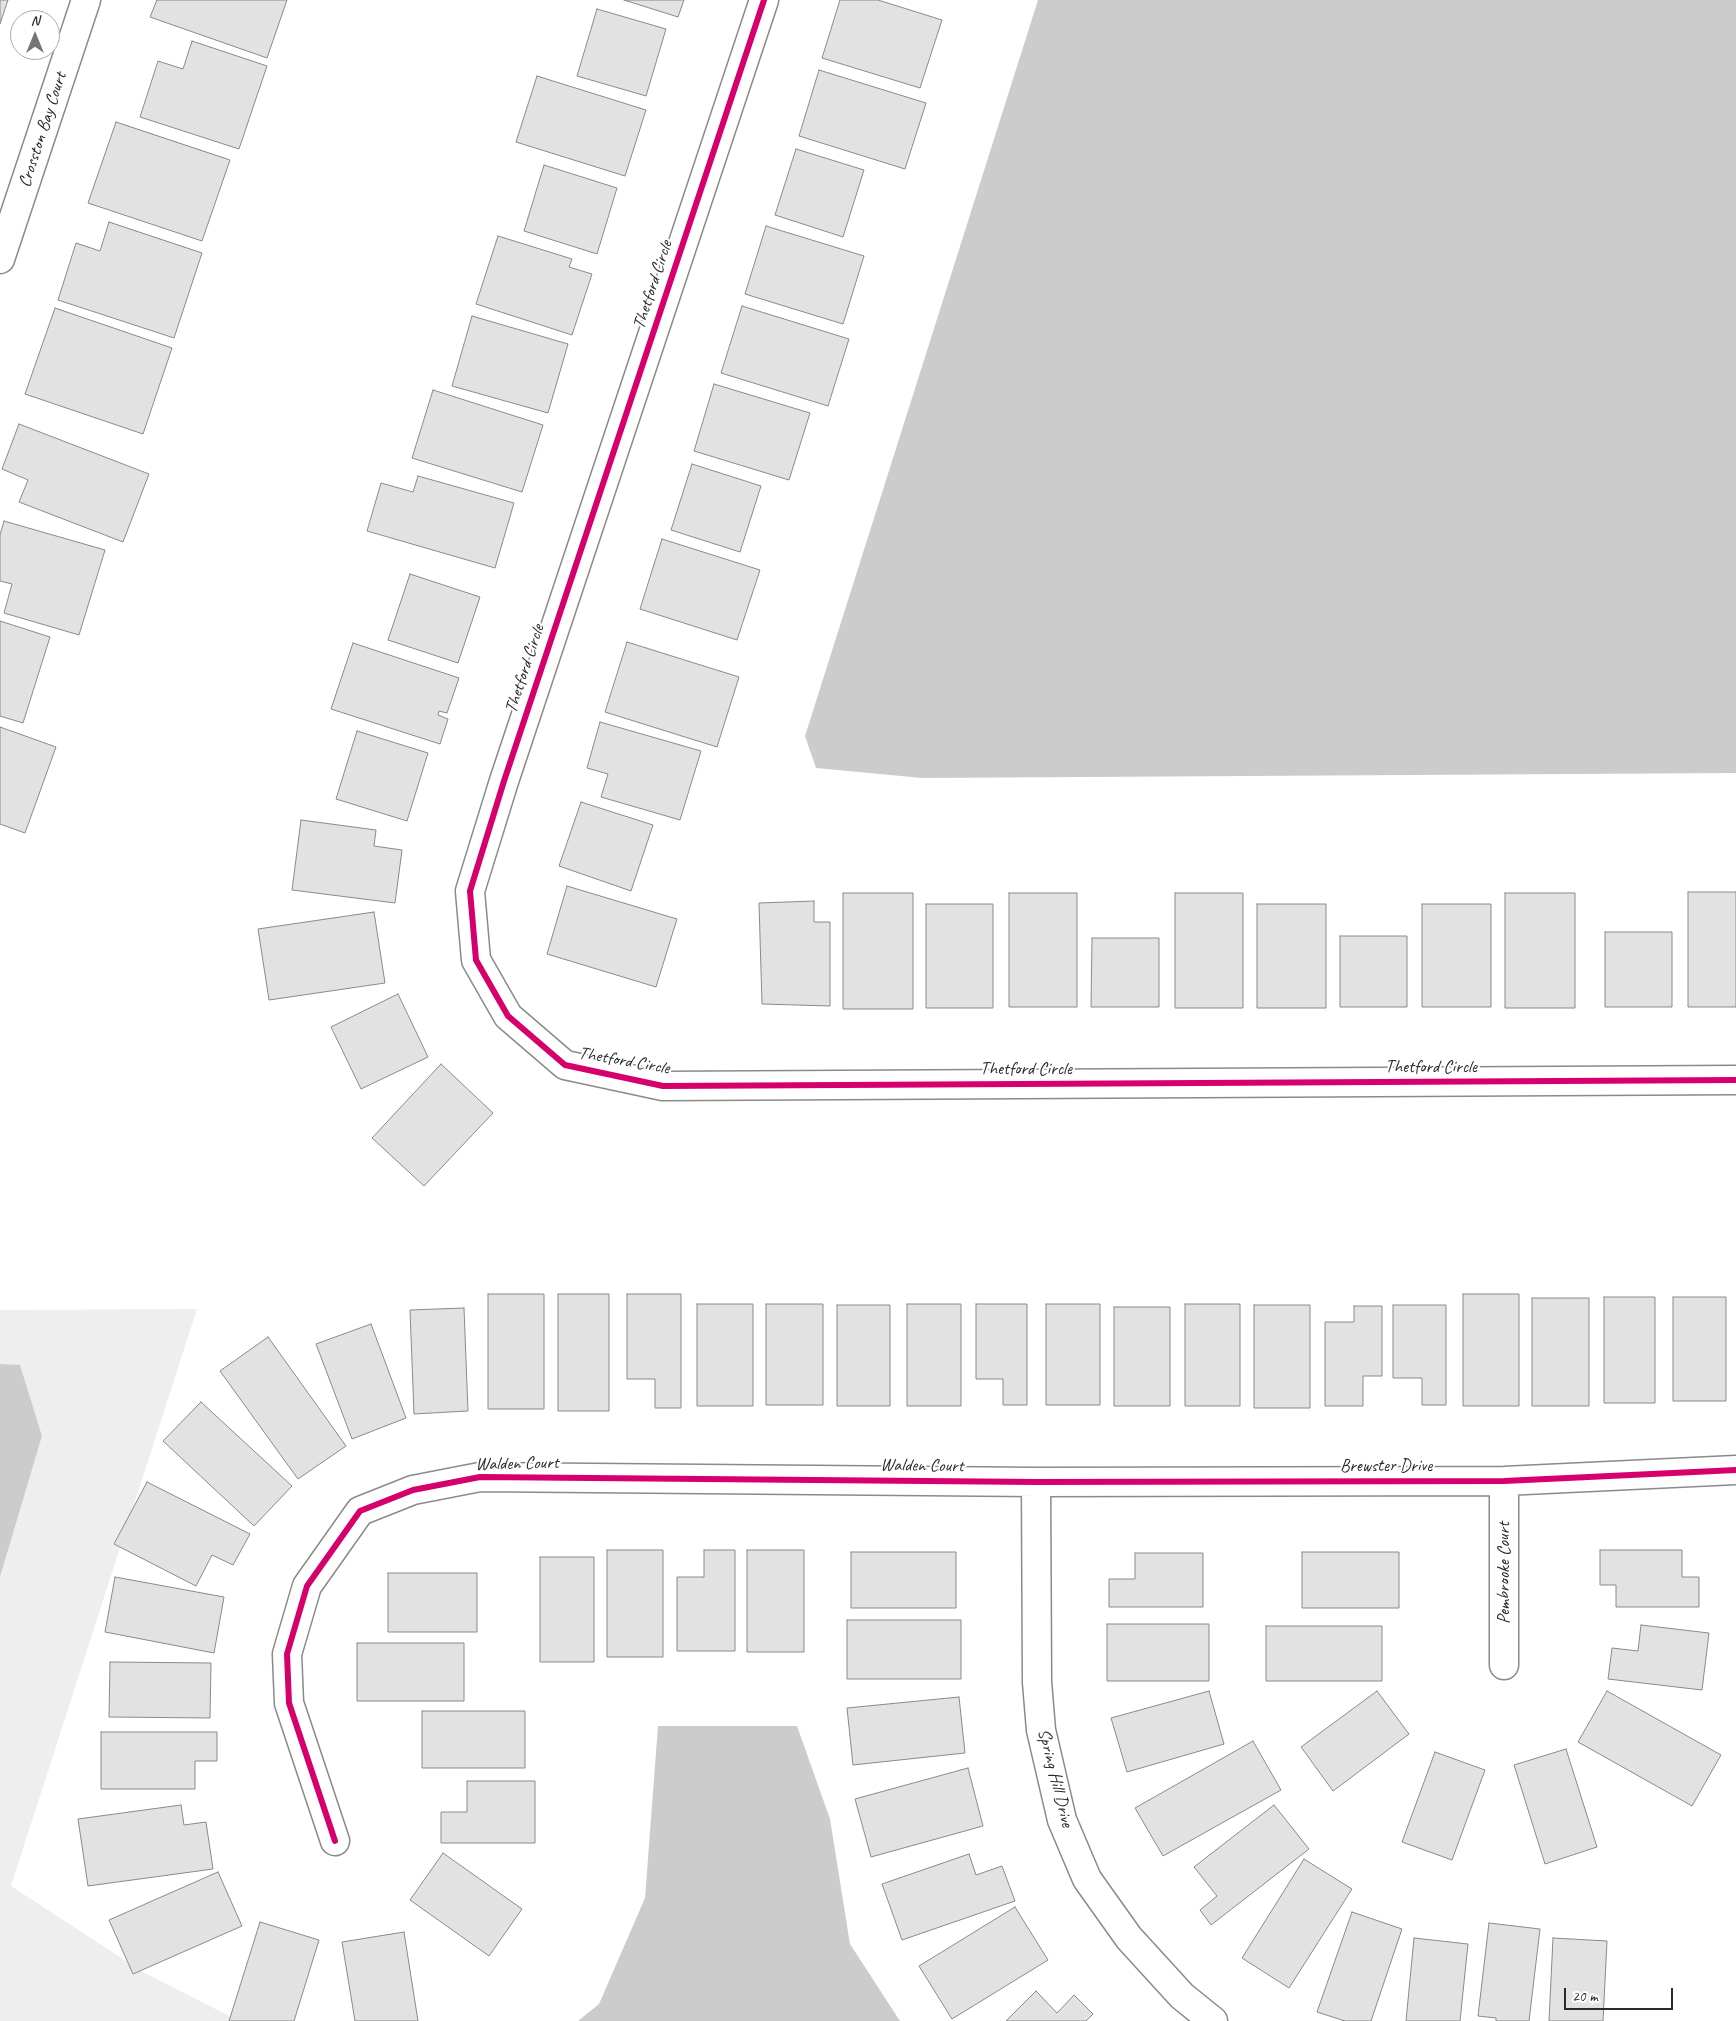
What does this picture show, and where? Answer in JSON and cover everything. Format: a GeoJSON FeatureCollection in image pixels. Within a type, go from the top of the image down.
{"type":"FeatureCollection","features":[{"type":"Feature","properties":{"kind":"street","name":"Crosston Bay Court"},"geometry":{"type":"LineString","coordinates":[[0,259],[86,0]]}},
{"type":"Feature","properties":{"kind":"street","name":"Thetford Circle"},"geometry":{"type":"LineString","coordinates":[[764,0],[504,781],[470,891],[476,960],[508,1016],[565,1065],[663,1086],[1736,1080]]}},
{"type":"Feature","properties":{"kind":"street","name":"Brewster Drive"},"geometry":{"type":"LineString","coordinates":[[1036,1482],[1504,1481],[1736,1470]]}},
{"type":"Feature","properties":{"kind":"street","name":"Walden Court"},"geometry":{"type":"LineString","coordinates":[[335,1841],[288,1703],[287,1654],[307,1586],[360,1511],[413,1490],[480,1477],[1036,1482]]}},
{"type":"Feature","properties":{"kind":"street","name":"Pembrooke Court"},"geometry":{"type":"LineString","coordinates":[[1504,1481],[1504,1666]]}},
{"type":"Feature","properties":{"kind":"street","name":"Spring Hill Drive"},"geometry":{"type":"LineString","coordinates":[[1036,1482],[1037,1682],[1041,1730],[1062,1820],[1087,1879],[1129,1938],[1182,1996],[1213,2021]]}},
{"type":"Feature","properties":{"kind":"shaded area"},"geometry":{"type":"Polygon","coordinates":[[[1038,0],[1736,0],[1736,773],[922,778],[816,768],[805,736],[1038,0]]]}},
{"type":"Feature","properties":{"kind":"shaded area"},"geometry":{"type":"Polygon","coordinates":[[[197,1309],[11,1886],[143,1972],[239,2021],[0,2021],[0,1577],[42,1436],[20,1366],[0,1364],[0,1310],[197,1309]]]}},
{"type":"Feature","properties":{"kind":"shaded area"},"geometry":{"type":"Polygon","coordinates":[[[0,1364],[20,1365],[42,1436],[0,1577],[0,1364]]]}},
{"type":"Feature","properties":{"kind":"shaded area"},"geometry":{"type":"Polygon","coordinates":[[[658,1726],[797,1726],[830,1819],[850,1944],[900,2021],[578,2021],[599,2004],[645,1898],[658,1726]]]}},
{"type":"Feature","properties":{"kind":"building"},"geometry":{"type":"Polygon","coordinates":[[[0,0],[8,0],[0,24],[0,0]]]}},
{"type":"Feature","properties":{"kind":"building"},"geometry":{"type":"Polygon","coordinates":[[[157,0],[287,0],[267,58],[150,17],[157,0]]]}},
{"type":"Feature","properties":{"kind":"building"},"geometry":{"type":"Polygon","coordinates":[[[624,0],[684,0],[678,17],[624,0]]]}},
{"type":"Feature","properties":{"kind":"building"},"geometry":{"type":"Polygon","coordinates":[[[840,0],[878,0],[942,20],[920,88],[822,58],[840,0]]]}},
{"type":"Feature","properties":{"kind":"building"},"geometry":{"type":"Polygon","coordinates":[[[597,9],[666,29],[646,96],[577,76],[597,9]]]}},
{"type":"Feature","properties":{"kind":"building"},"geometry":{"type":"Polygon","coordinates":[[[192,41],[267,66],[239,149],[140,117],[158,61],[183,69],[192,41]]]}},
{"type":"Feature","properties":{"kind":"building"},"geometry":{"type":"Polygon","coordinates":[[[819,70],[926,103],[905,169],[799,136],[819,70]]]}},
{"type":"Feature","properties":{"kind":"building"},"geometry":{"type":"Polygon","coordinates":[[[537,76],[646,110],[625,176],[516,142],[537,76]]]}},
{"type":"Feature","properties":{"kind":"building"},"geometry":{"type":"Polygon","coordinates":[[[116,122],[230,160],[202,241],[88,203],[116,122]]]}},
{"type":"Feature","properties":{"kind":"building"},"geometry":{"type":"Polygon","coordinates":[[[796,149],[864,170],[843,237],[775,215],[796,149]]]}},
{"type":"Feature","properties":{"kind":"building"},"geometry":{"type":"Polygon","coordinates":[[[544,165],[617,188],[597,254],[524,231],[544,165]]]}},
{"type":"Feature","properties":{"kind":"building"},"geometry":{"type":"Polygon","coordinates":[[[109,222],[202,253],[174,338],[58,300],[76,243],[100,251],[109,222]]]}},
{"type":"Feature","properties":{"kind":"building"},"geometry":{"type":"Polygon","coordinates":[[[766,226],[864,256],[843,324],[745,294],[766,226]]]}},
{"type":"Feature","properties":{"kind":"building"},"geometry":{"type":"Polygon","coordinates":[[[498,236],[572,259],[569,267],[592,274],[572,335],[476,304],[498,236]]]}},
{"type":"Feature","properties":{"kind":"building"},"geometry":{"type":"Polygon","coordinates":[[[742,306],[849,339],[828,406],[721,373],[742,306]]]}},
{"type":"Feature","properties":{"kind":"building"},"geometry":{"type":"Polygon","coordinates":[[[55,308],[172,348],[143,434],[25,394],[55,308]]]}},
{"type":"Feature","properties":{"kind":"building"},"geometry":{"type":"Polygon","coordinates":[[[472,316],[568,344],[548,413],[452,386],[472,316]]]}},
{"type":"Feature","properties":{"kind":"building"},"geometry":{"type":"Polygon","coordinates":[[[714,384],[810,413],[789,480],[694,451],[714,384]]]}},
{"type":"Feature","properties":{"kind":"building"},"geometry":{"type":"Polygon","coordinates":[[[433,390],[543,425],[522,492],[412,458],[433,390]]]}},
{"type":"Feature","properties":{"kind":"building"},"geometry":{"type":"Polygon","coordinates":[[[19,424],[149,474],[123,542],[19,502],[28,480],[2,469],[19,424]]]}},
{"type":"Feature","properties":{"kind":"building"},"geometry":{"type":"Polygon","coordinates":[[[692,464],[761,486],[740,552],[671,530],[692,464]]]}},
{"type":"Feature","properties":{"kind":"building"},"geometry":{"type":"Polygon","coordinates":[[[418,476],[514,503],[495,568],[367,531],[381,483],[413,492],[418,476]]]}},
{"type":"Feature","properties":{"kind":"building"},"geometry":{"type":"Polygon","coordinates":[[[4,521],[105,550],[79,635],[4,613],[12,584],[0,581],[0,535],[4,521]]]}},
{"type":"Feature","properties":{"kind":"building"},"geometry":{"type":"Polygon","coordinates":[[[662,539],[760,570],[737,640],[640,609],[662,539]]]}},
{"type":"Feature","properties":{"kind":"building"},"geometry":{"type":"Polygon","coordinates":[[[410,574],[480,597],[458,663],[388,640],[410,574]]]}},
{"type":"Feature","properties":{"kind":"building"},"geometry":{"type":"Polygon","coordinates":[[[0,621],[50,637],[23,723],[0,716],[0,621]]]}},
{"type":"Feature","properties":{"kind":"building"},"geometry":{"type":"Polygon","coordinates":[[[627,642],[739,677],[717,747],[605,712],[627,642]]]}},
{"type":"Feature","properties":{"kind":"building"},"geometry":{"type":"Polygon","coordinates":[[[353,643],[459,678],[447,713],[439,711],[438,715],[448,719],[440,744],[331,709],[353,643]]]}},
{"type":"Feature","properties":{"kind":"building"},"geometry":{"type":"Polygon","coordinates":[[[600,722],[701,751],[680,820],[601,797],[608,774],[587,768],[600,722]]]}},
{"type":"Feature","properties":{"kind":"building"},"geometry":{"type":"Polygon","coordinates":[[[0,727],[56,747],[25,833],[0,824],[0,727]]]}},
{"type":"Feature","properties":{"kind":"building"},"geometry":{"type":"Polygon","coordinates":[[[357,731],[428,753],[407,821],[336,799],[357,731]]]}},
{"type":"Feature","properties":{"kind":"building"},"geometry":{"type":"Polygon","coordinates":[[[581,802],[653,825],[631,891],[559,866],[581,802]]]}},
{"type":"Feature","properties":{"kind":"building"},"geometry":{"type":"Polygon","coordinates":[[[301,820],[376,830],[374,846],[402,850],[395,903],[292,890],[301,820]]]}},
{"type":"Feature","properties":{"kind":"building"},"geometry":{"type":"Polygon","coordinates":[[[567,886],[677,919],[656,987],[547,954],[567,886]]]}},
{"type":"Feature","properties":{"kind":"building"},"geometry":{"type":"Polygon","coordinates":[[[1688,892],[1736,892],[1736,1007],[1688,1007],[1688,892]]]}},
{"type":"Feature","properties":{"kind":"building"},"geometry":{"type":"Polygon","coordinates":[[[843,893],[913,893],[913,1009],[843,1009],[843,893]]]}},
{"type":"Feature","properties":{"kind":"building"},"geometry":{"type":"Polygon","coordinates":[[[1009,893],[1077,893],[1077,1007],[1009,1007],[1009,893]]]}},
{"type":"Feature","properties":{"kind":"building"},"geometry":{"type":"Polygon","coordinates":[[[1175,893],[1243,893],[1243,1008],[1175,1008],[1175,893]]]}},
{"type":"Feature","properties":{"kind":"building"},"geometry":{"type":"Polygon","coordinates":[[[1505,893],[1575,893],[1575,1008],[1505,1008],[1505,893]]]}},
{"type":"Feature","properties":{"kind":"building"},"geometry":{"type":"Polygon","coordinates":[[[814,901],[814,922],[830,922],[830,1006],[762,1004],[759,903],[814,901]]]}},
{"type":"Feature","properties":{"kind":"building"},"geometry":{"type":"Polygon","coordinates":[[[926,904],[993,904],[993,1008],[926,1008],[926,904]]]}},
{"type":"Feature","properties":{"kind":"building"},"geometry":{"type":"Polygon","coordinates":[[[1257,904],[1326,904],[1326,1008],[1257,1008],[1257,904]]]}},
{"type":"Feature","properties":{"kind":"building"},"geometry":{"type":"Polygon","coordinates":[[[1422,904],[1491,904],[1491,1007],[1422,1007],[1422,904]]]}},
{"type":"Feature","properties":{"kind":"building"},"geometry":{"type":"Polygon","coordinates":[[[374,912],[385,983],[269,1000],[258,929],[374,912]]]}},
{"type":"Feature","properties":{"kind":"building"},"geometry":{"type":"Polygon","coordinates":[[[1605,932],[1672,932],[1672,1007],[1605,1007],[1605,932]]]}},
{"type":"Feature","properties":{"kind":"building"},"geometry":{"type":"Polygon","coordinates":[[[1340,936],[1407,936],[1407,1007],[1340,1007],[1340,936]]]}},
{"type":"Feature","properties":{"kind":"building"},"geometry":{"type":"Polygon","coordinates":[[[1092,938],[1159,938],[1159,1007],[1091,1007],[1092,938]]]}},
{"type":"Feature","properties":{"kind":"building"},"geometry":{"type":"Polygon","coordinates":[[[398,994],[428,1057],[361,1089],[331,1027],[398,994]]]}},
{"type":"Feature","properties":{"kind":"building"},"geometry":{"type":"Polygon","coordinates":[[[441,1064],[493,1113],[424,1186],[372,1138],[441,1064]]]}},
{"type":"Feature","properties":{"kind":"building"},"geometry":{"type":"Polygon","coordinates":[[[488,1294],[544,1294],[544,1409],[488,1409],[488,1294]]]}},
{"type":"Feature","properties":{"kind":"building"},"geometry":{"type":"Polygon","coordinates":[[[558,1294],[609,1294],[609,1411],[558,1411],[558,1294]]]}},
{"type":"Feature","properties":{"kind":"building"},"geometry":{"type":"Polygon","coordinates":[[[627,1294],[681,1294],[681,1408],[655,1408],[655,1379],[627,1379],[627,1294]]]}},
{"type":"Feature","properties":{"kind":"building"},"geometry":{"type":"Polygon","coordinates":[[[1463,1294],[1519,1294],[1519,1406],[1463,1406],[1463,1294]]]}},
{"type":"Feature","properties":{"kind":"building"},"geometry":{"type":"Polygon","coordinates":[[[1604,1297],[1655,1297],[1655,1403],[1604,1403],[1604,1297]]]}},
{"type":"Feature","properties":{"kind":"building"},"geometry":{"type":"Polygon","coordinates":[[[1673,1297],[1726,1297],[1726,1401],[1673,1401],[1673,1297]]]}},
{"type":"Feature","properties":{"kind":"building"},"geometry":{"type":"Polygon","coordinates":[[[1532,1298],[1589,1298],[1589,1406],[1532,1406],[1532,1298]]]}},
{"type":"Feature","properties":{"kind":"building"},"geometry":{"type":"Polygon","coordinates":[[[697,1304],[753,1304],[753,1406],[697,1406],[697,1304]]]}},
{"type":"Feature","properties":{"kind":"building"},"geometry":{"type":"Polygon","coordinates":[[[766,1304],[823,1304],[823,1405],[766,1405],[766,1304]]]}},
{"type":"Feature","properties":{"kind":"building"},"geometry":{"type":"Polygon","coordinates":[[[907,1304],[961,1304],[961,1406],[907,1406],[907,1304]]]}},
{"type":"Feature","properties":{"kind":"building"},"geometry":{"type":"Polygon","coordinates":[[[976,1304],[1027,1304],[1027,1405],[1003,1405],[1003,1379],[976,1379],[976,1304]]]}},
{"type":"Feature","properties":{"kind":"building"},"geometry":{"type":"Polygon","coordinates":[[[1046,1304],[1100,1304],[1100,1405],[1046,1405],[1046,1304]]]}},
{"type":"Feature","properties":{"kind":"building"},"geometry":{"type":"Polygon","coordinates":[[[1185,1304],[1240,1304],[1240,1406],[1185,1406],[1185,1304]]]}},
{"type":"Feature","properties":{"kind":"building"},"geometry":{"type":"Polygon","coordinates":[[[837,1305],[890,1305],[890,1406],[837,1406],[837,1305]]]}},
{"type":"Feature","properties":{"kind":"building"},"geometry":{"type":"Polygon","coordinates":[[[1254,1305],[1310,1305],[1310,1408],[1254,1408],[1254,1305]]]}},
{"type":"Feature","properties":{"kind":"building"},"geometry":{"type":"Polygon","coordinates":[[[1393,1305],[1446,1305],[1446,1405],[1422,1405],[1422,1378],[1393,1378],[1393,1305]]]}},
{"type":"Feature","properties":{"kind":"building"},"geometry":{"type":"Polygon","coordinates":[[[1354,1306],[1382,1306],[1382,1376],[1363,1376],[1363,1406],[1325,1406],[1325,1322],[1354,1322],[1354,1306]]]}},
{"type":"Feature","properties":{"kind":"building"},"geometry":{"type":"Polygon","coordinates":[[[1114,1307],[1170,1307],[1170,1406],[1114,1406],[1114,1307]]]}},
{"type":"Feature","properties":{"kind":"building"},"geometry":{"type":"Polygon","coordinates":[[[464,1308],[468,1411],[414,1414],[410,1310],[464,1308]]]}},
{"type":"Feature","properties":{"kind":"building"},"geometry":{"type":"Polygon","coordinates":[[[371,1324],[406,1418],[352,1439],[316,1344],[371,1324]]]}},
{"type":"Feature","properties":{"kind":"building"},"geometry":{"type":"Polygon","coordinates":[[[268,1337],[346,1446],[298,1479],[220,1371],[268,1337]]]}},
{"type":"Feature","properties":{"kind":"building"},"geometry":{"type":"Polygon","coordinates":[[[201,1402],[292,1486],[254,1526],[163,1441],[201,1402]]]}},
{"type":"Feature","properties":{"kind":"building"},"geometry":{"type":"Polygon","coordinates":[[[147,1482],[250,1534],[233,1565],[212,1555],[196,1586],[114,1544],[147,1482]]]}},
{"type":"Feature","properties":{"kind":"building"},"geometry":{"type":"Polygon","coordinates":[[[607,1550],[663,1550],[663,1657],[607,1657],[607,1550]]]}},
{"type":"Feature","properties":{"kind":"building"},"geometry":{"type":"Polygon","coordinates":[[[704,1550],[735,1550],[735,1651],[677,1651],[677,1577],[704,1577],[704,1550]]]}},
{"type":"Feature","properties":{"kind":"building"},"geometry":{"type":"Polygon","coordinates":[[[747,1550],[804,1550],[804,1652],[747,1652],[747,1550]]]}},
{"type":"Feature","properties":{"kind":"building"},"geometry":{"type":"Polygon","coordinates":[[[1600,1550],[1682,1550],[1682,1577],[1699,1577],[1699,1607],[1616,1607],[1616,1585],[1600,1585],[1600,1550]]]}},
{"type":"Feature","properties":{"kind":"building"},"geometry":{"type":"Polygon","coordinates":[[[851,1552],[956,1552],[956,1608],[851,1608],[851,1552]]]}},
{"type":"Feature","properties":{"kind":"building"},"geometry":{"type":"Polygon","coordinates":[[[1302,1552],[1399,1552],[1399,1608],[1302,1608],[1302,1552]]]}},
{"type":"Feature","properties":{"kind":"building"},"geometry":{"type":"Polygon","coordinates":[[[1135,1553],[1203,1553],[1203,1607],[1109,1607],[1109,1579],[1135,1579],[1135,1553]]]}},
{"type":"Feature","properties":{"kind":"building"},"geometry":{"type":"Polygon","coordinates":[[[540,1557],[594,1557],[594,1662],[540,1662],[540,1557]]]}},
{"type":"Feature","properties":{"kind":"building"},"geometry":{"type":"Polygon","coordinates":[[[388,1573],[477,1573],[477,1632],[388,1632],[388,1573]]]}},
{"type":"Feature","properties":{"kind":"building"},"geometry":{"type":"Polygon","coordinates":[[[115,1577],[224,1597],[214,1653],[105,1632],[115,1577]]]}},
{"type":"Feature","properties":{"kind":"building"},"geometry":{"type":"Polygon","coordinates":[[[847,1620],[961,1620],[961,1679],[847,1679],[847,1620]]]}},
{"type":"Feature","properties":{"kind":"building"},"geometry":{"type":"Polygon","coordinates":[[[1107,1624],[1209,1624],[1209,1681],[1107,1681],[1107,1624]]]}},
{"type":"Feature","properties":{"kind":"building"},"geometry":{"type":"Polygon","coordinates":[[[1641,1625],[1709,1633],[1702,1690],[1608,1679],[1612,1648],[1638,1651],[1641,1625]]]}},
{"type":"Feature","properties":{"kind":"building"},"geometry":{"type":"Polygon","coordinates":[[[1266,1626],[1382,1626],[1382,1681],[1266,1681],[1266,1626]]]}},
{"type":"Feature","properties":{"kind":"building"},"geometry":{"type":"Polygon","coordinates":[[[357,1643],[464,1643],[464,1701],[357,1701],[357,1643]]]}},
{"type":"Feature","properties":{"kind":"building"},"geometry":{"type":"Polygon","coordinates":[[[110,1662],[211,1663],[210,1718],[109,1717],[110,1662]]]}},
{"type":"Feature","properties":{"kind":"building"},"geometry":{"type":"Polygon","coordinates":[[[1209,1691],[1224,1744],[1127,1772],[1111,1718],[1209,1691]]]}},
{"type":"Feature","properties":{"kind":"building"},"geometry":{"type":"Polygon","coordinates":[[[1377,1691],[1409,1734],[1333,1791],[1301,1747],[1377,1691]]]}},
{"type":"Feature","properties":{"kind":"building"},"geometry":{"type":"Polygon","coordinates":[[[1607,1691],[1721,1755],[1692,1806],[1578,1742],[1607,1691]]]}},
{"type":"Feature","properties":{"kind":"building"},"geometry":{"type":"Polygon","coordinates":[[[959,1697],[965,1753],[853,1765],[847,1708],[959,1697]]]}},
{"type":"Feature","properties":{"kind":"building"},"geometry":{"type":"Polygon","coordinates":[[[422,1711],[525,1711],[525,1768],[422,1768],[422,1711]]]}},
{"type":"Feature","properties":{"kind":"building"},"geometry":{"type":"Polygon","coordinates":[[[101,1732],[217,1732],[217,1761],[195,1761],[195,1789],[101,1789],[101,1732]]]}},
{"type":"Feature","properties":{"kind":"building"},"geometry":{"type":"Polygon","coordinates":[[[1253,1741],[1281,1790],[1163,1856],[1135,1808],[1253,1741]]]}},
{"type":"Feature","properties":{"kind":"building"},"geometry":{"type":"Polygon","coordinates":[[[1566,1749],[1597,1847],[1545,1864],[1514,1765],[1566,1749]]]}},
{"type":"Feature","properties":{"kind":"building"},"geometry":{"type":"Polygon","coordinates":[[[1435,1752],[1485,1770],[1452,1860],[1402,1842],[1435,1752]]]}},
{"type":"Feature","properties":{"kind":"building"},"geometry":{"type":"Polygon","coordinates":[[[968,1768],[983,1826],[871,1857],[855,1799],[968,1768]]]}},
{"type":"Feature","properties":{"kind":"building"},"geometry":{"type":"Polygon","coordinates":[[[467,1781],[535,1781],[535,1843],[441,1843],[441,1812],[467,1812],[467,1781]]]}},
{"type":"Feature","properties":{"kind":"building"},"geometry":{"type":"Polygon","coordinates":[[[181,1805],[184,1825],[206,1822],[213,1869],[88,1886],[78,1819],[181,1805]]]}},
{"type":"Feature","properties":{"kind":"building"},"geometry":{"type":"Polygon","coordinates":[[[1274,1805],[1309,1849],[1211,1925],[1200,1910],[1217,1896],[1194,1867],[1274,1805]]]}},
{"type":"Feature","properties":{"kind":"building"},"geometry":{"type":"Polygon","coordinates":[[[443,1853],[522,1909],[489,1956],[410,1900],[443,1853]]]}},
{"type":"Feature","properties":{"kind":"building"},"geometry":{"type":"Polygon","coordinates":[[[969,1854],[976,1875],[1002,1866],[1015,1901],[902,1940],[882,1884],[969,1854]]]}},
{"type":"Feature","properties":{"kind":"building"},"geometry":{"type":"Polygon","coordinates":[[[1304,1859],[1352,1889],[1289,1988],[1242,1958],[1304,1859]]]}},
{"type":"Feature","properties":{"kind":"building"},"geometry":{"type":"Polygon","coordinates":[[[218,1872],[242,1926],[133,1974],[109,1920],[218,1872]]]}},
{"type":"Feature","properties":{"kind":"building"},"geometry":{"type":"Polygon","coordinates":[[[1015,1907],[1048,1960],[952,2019],[919,1966],[1015,1907]]]}},
{"type":"Feature","properties":{"kind":"building"},"geometry":{"type":"Polygon","coordinates":[[[1352,1912],[1402,1929],[1371,2021],[1345,2021],[1317,2012],[1352,1912]]]}},
{"type":"Feature","properties":{"kind":"building"},"geometry":{"type":"Polygon","coordinates":[[[260,1922],[319,1940],[294,2021],[229,2021],[260,1922]]]}},
{"type":"Feature","properties":{"kind":"building"},"geometry":{"type":"Polygon","coordinates":[[[1489,1923],[1540,1929],[1529,2021],[1496,2021],[1496,2018],[1478,2016],[1489,1923]]]}},
{"type":"Feature","properties":{"kind":"building"},"geometry":{"type":"Polygon","coordinates":[[[404,1932],[418,2021],[355,2021],[342,1942],[404,1932]]]}},
{"type":"Feature","properties":{"kind":"building"},"geometry":{"type":"Polygon","coordinates":[[[1414,1938],[1468,1944],[1460,2021],[1406,2021],[1414,1938]]]}},
{"type":"Feature","properties":{"kind":"building"},"geometry":{"type":"Polygon","coordinates":[[[1553,1938],[1607,1941],[1603,2021],[1549,2021],[1553,1938]]]}},
{"type":"Feature","properties":{"kind":"building"},"geometry":{"type":"Polygon","coordinates":[[[1036,1991],[1057,2013],[1074,1995],[1093,2014],[1086,2021],[1006,2021],[1036,1991]]]}},
{"type":"Feature","properties":{"kind":"cycle path"},"geometry":{"type":"LineString","coordinates":[[764,0],[504,781],[470,891],[476,960],[508,1016],[565,1065],[663,1086],[1736,1080]]}},
{"type":"Feature","properties":{"kind":"cycle path"},"geometry":{"type":"LineString","coordinates":[[335,1841],[289,1703],[287,1654],[307,1586],[360,1511],[413,1490],[480,1477],[1036,1482],[1504,1481],[1736,1470]]}}]}
